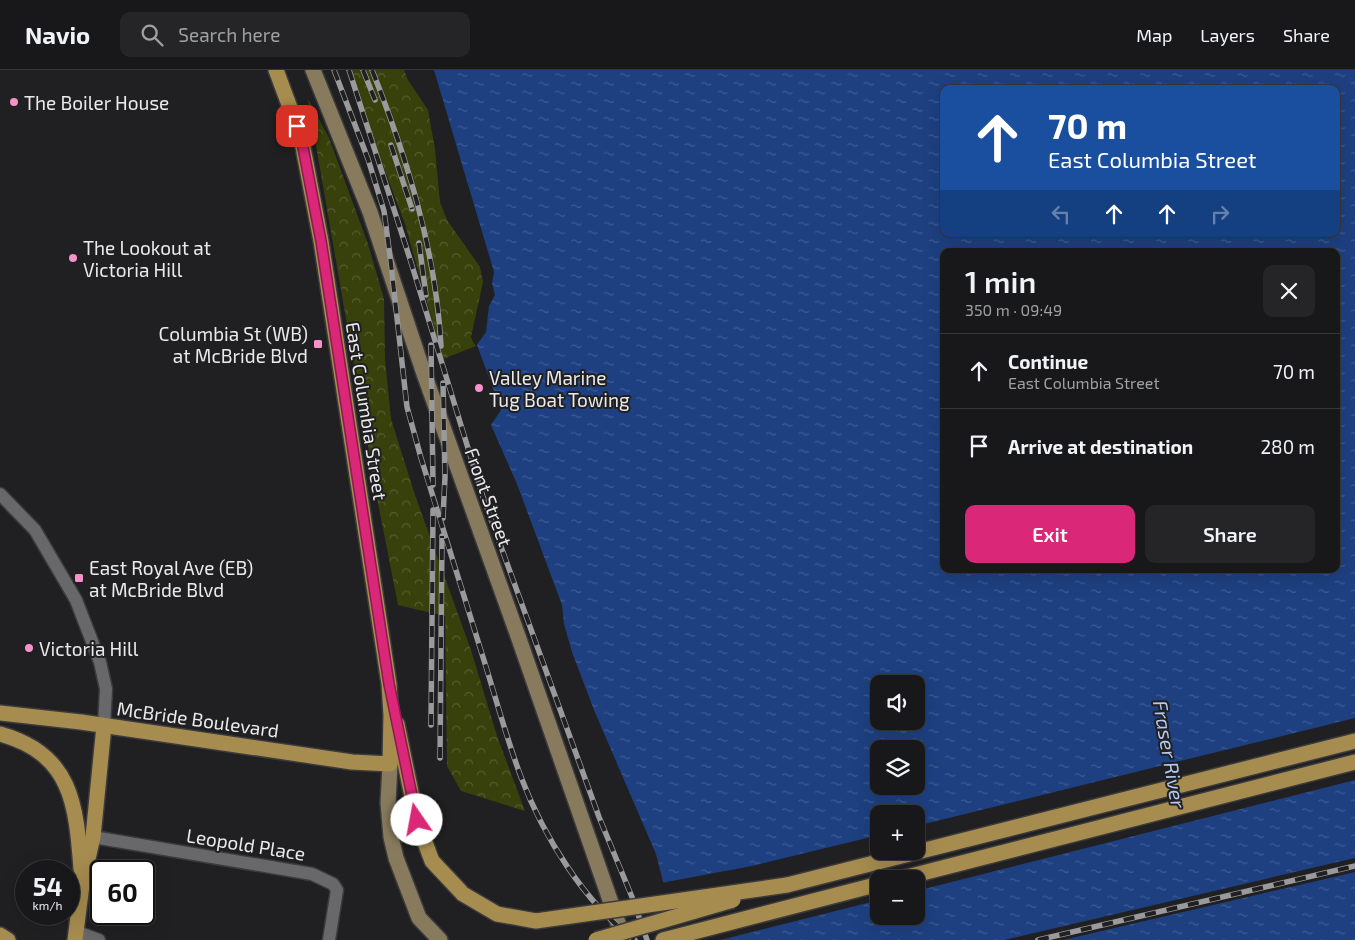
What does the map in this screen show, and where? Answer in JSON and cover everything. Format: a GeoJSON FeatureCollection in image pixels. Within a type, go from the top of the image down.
{"type":"FeatureCollection","features":[{"type":"Feature","properties":{"kind":"main road","name":"East Columbia Street"},"geometry":{"type":"LineString","coordinates":[[276,70],[301,137],[321,241],[389,684],[391,715],[390,764]]}},
{"type":"Feature","properties":{"kind":"main road","name":"Front Street"},"geometry":{"type":"LineString","coordinates":[[313,70],[370,212],[423,371],[624,940]]}},
{"type":"Feature","properties":{"kind":"main road"},"geometry":{"type":"LineString","coordinates":[[389,684],[417,820],[432,861],[464,894],[497,914],[536,921],[787,884]]}},
{"type":"Feature","properties":{"kind":"main road","name":"McBride Boulevard"},"geometry":{"type":"LineString","coordinates":[[0,713],[342,760],[390,764]]}},
{"type":"Feature","properties":{"kind":"main road"},"geometry":{"type":"LineString","coordinates":[[0,723],[42,718]]}},
{"type":"Feature","properties":{"kind":"main road"},"geometry":{"type":"LineString","coordinates":[[76,936],[82,885],[93,837],[104,726]]}},
{"type":"Feature","properties":{"kind":"main road"},"geometry":{"type":"LineString","coordinates":[[0,734],[21,740],[41,753],[66,782],[76,822],[82,885]]}},
{"type":"Feature","properties":{"kind":"main road"},"geometry":{"type":"LineString","coordinates":[[596,940],[787,884],[1355,741]]}},
{"type":"Feature","properties":{"kind":"main road"},"geometry":{"type":"LineString","coordinates":[[925,872],[1355,762]]}},
{"type":"Feature","properties":{"kind":"main road"},"geometry":{"type":"LineString","coordinates":[[390,764],[388,803],[390,837],[419,918],[440,940]]}},
{"type":"Feature","properties":{"kind":"main road"},"geometry":{"type":"LineString","coordinates":[[663,940],[870,886]]}},
{"type":"Feature","properties":{"kind":"main road"},"geometry":{"type":"LineString","coordinates":[[0,937],[6,940]]}},
{"type":"Feature","properties":{"kind":"street"},"geometry":{"type":"LineString","coordinates":[[0,494],[35,530],[76,600],[100,662],[104,680],[106,693],[104,726]]}},
{"type":"Feature","properties":{"kind":"street","name":"Leopold Place"},"geometry":{"type":"LineString","coordinates":[[93,837],[312,874],[333,884],[337,890],[329,940]]}},
{"type":"Feature","properties":{"kind":"street"},"geometry":{"type":"LineString","coordinates":[[76,936],[98,940]]}},
{"type":"Feature","properties":{"kind":"green space"},"geometry":{"type":"Polygon","coordinates":[[[347,70],[406,70],[430,109],[483,266],[486,282],[474,337],[476,346],[443,359],[405,224],[347,70]]]}},
{"type":"Feature","properties":{"kind":"green space"},"geometry":{"type":"Polygon","coordinates":[[[308,99],[329,138],[368,244],[384,299],[385,359],[391,419],[415,495],[471,650],[497,736],[525,811],[461,791],[447,766],[445,616],[398,605],[377,498],[308,99]]]}},
{"type":"Feature","properties":{"kind":"water","name":"Fraser River"},"geometry":{"type":"Polygon","coordinates":[[[406,70],[1355,70],[1355,940],[678,940],[656,854],[594,710],[572,652],[564,624],[562,605],[517,484],[491,425],[501,410],[474,337],[486,282],[430,109],[406,70]]]}},
{"type":"Feature","properties":{"kind":"pier"},"geometry":{"type":"Polygon","coordinates":[[[404,70],[434,70],[494,272],[492,283],[495,295],[489,306],[486,332],[476,346],[471,337],[483,282],[480,267],[447,220],[440,202],[435,149],[428,110],[408,80],[404,70]]]}},
{"type":"Feature","properties":{"kind":"pier"},"geometry":{"type":"Polygon","coordinates":[[[1355,718],[1355,780],[925,889],[925,870],[870,870],[870,902],[720,940],[675,940],[661,883],[752,866],[870,837],[870,860],[925,860],[925,824],[1355,718]]]}},
{"type":"Feature","properties":{"kind":"pier"},"geometry":{"type":"Polygon","coordinates":[[[1355,858],[1355,872],[1063,940],[1004,940],[1355,858]]]}},
{"type":"Feature","properties":{"kind":"railway"},"geometry":{"type":"LineString","coordinates":[[334,70],[368,159],[384,211],[407,407],[505,731],[530,799],[553,844],[582,887],[599,907],[616,925],[635,940]]}},
{"type":"Feature","properties":{"kind":"railway"},"geometry":{"type":"LineString","coordinates":[[349,70],[410,259],[483,497],[599,817],[632,897],[647,940]]}},
{"type":"Feature","properties":{"kind":"railway"},"geometry":{"type":"LineString","coordinates":[[363,70],[375,100]]}},
{"type":"Feature","properties":{"kind":"railway"},"geometry":{"type":"LineString","coordinates":[[372,70],[397,137],[418,205],[433,275],[441,346]]}},
{"type":"Feature","properties":{"kind":"railway"},"geometry":{"type":"LineString","coordinates":[[391,145],[412,209]]}},
{"type":"Feature","properties":{"kind":"railway"},"geometry":{"type":"LineString","coordinates":[[419,243],[426,295]]}},
{"type":"Feature","properties":{"kind":"railway"},"geometry":{"type":"LineString","coordinates":[[431,345],[433,485]]}},
{"type":"Feature","properties":{"kind":"railway"},"geometry":{"type":"LineString","coordinates":[[443,383],[445,477],[443,518]]}},
{"type":"Feature","properties":{"kind":"railway"},"geometry":{"type":"LineString","coordinates":[[431,725],[433,510]]}},
{"type":"Feature","properties":{"kind":"railway"},"geometry":{"type":"LineString","coordinates":[[440,758],[442,536]]}},
{"type":"Feature","properties":{"kind":"railway"},"geometry":{"type":"LineString","coordinates":[[1038,940],[1355,866]]}},
{"type":"Feature","properties":{"kind":"place","name":"The Boiler House"},"geometry":{"type":"Point","coordinates":[14,102]}},
{"type":"Feature","properties":{"kind":"place","name":"The Lookout at Victoria Hill"},"geometry":{"type":"Point","coordinates":[73,258]}},
{"type":"Feature","properties":{"kind":"place","name":"Columbia St (WB) at McBride Blvd"},"geometry":{"type":"Point","coordinates":[318,344]}},
{"type":"Feature","properties":{"kind":"place","name":"Valley Marine Tug Boat Towing"},"geometry":{"type":"Point","coordinates":[479,388]}},
{"type":"Feature","properties":{"kind":"place","name":"East Royal Ave (EB) at McBride Blvd"},"geometry":{"type":"Point","coordinates":[79,578]}},
{"type":"Feature","properties":{"kind":"place","name":"Victoria Hill"},"geometry":{"type":"Point","coordinates":[29,648]}},
{"type":"Feature","properties":{"kind":"route"},"geometry":{"type":"LineString","coordinates":[[297,126],[301,137],[321,241],[389,684],[417,820]]}}]}
